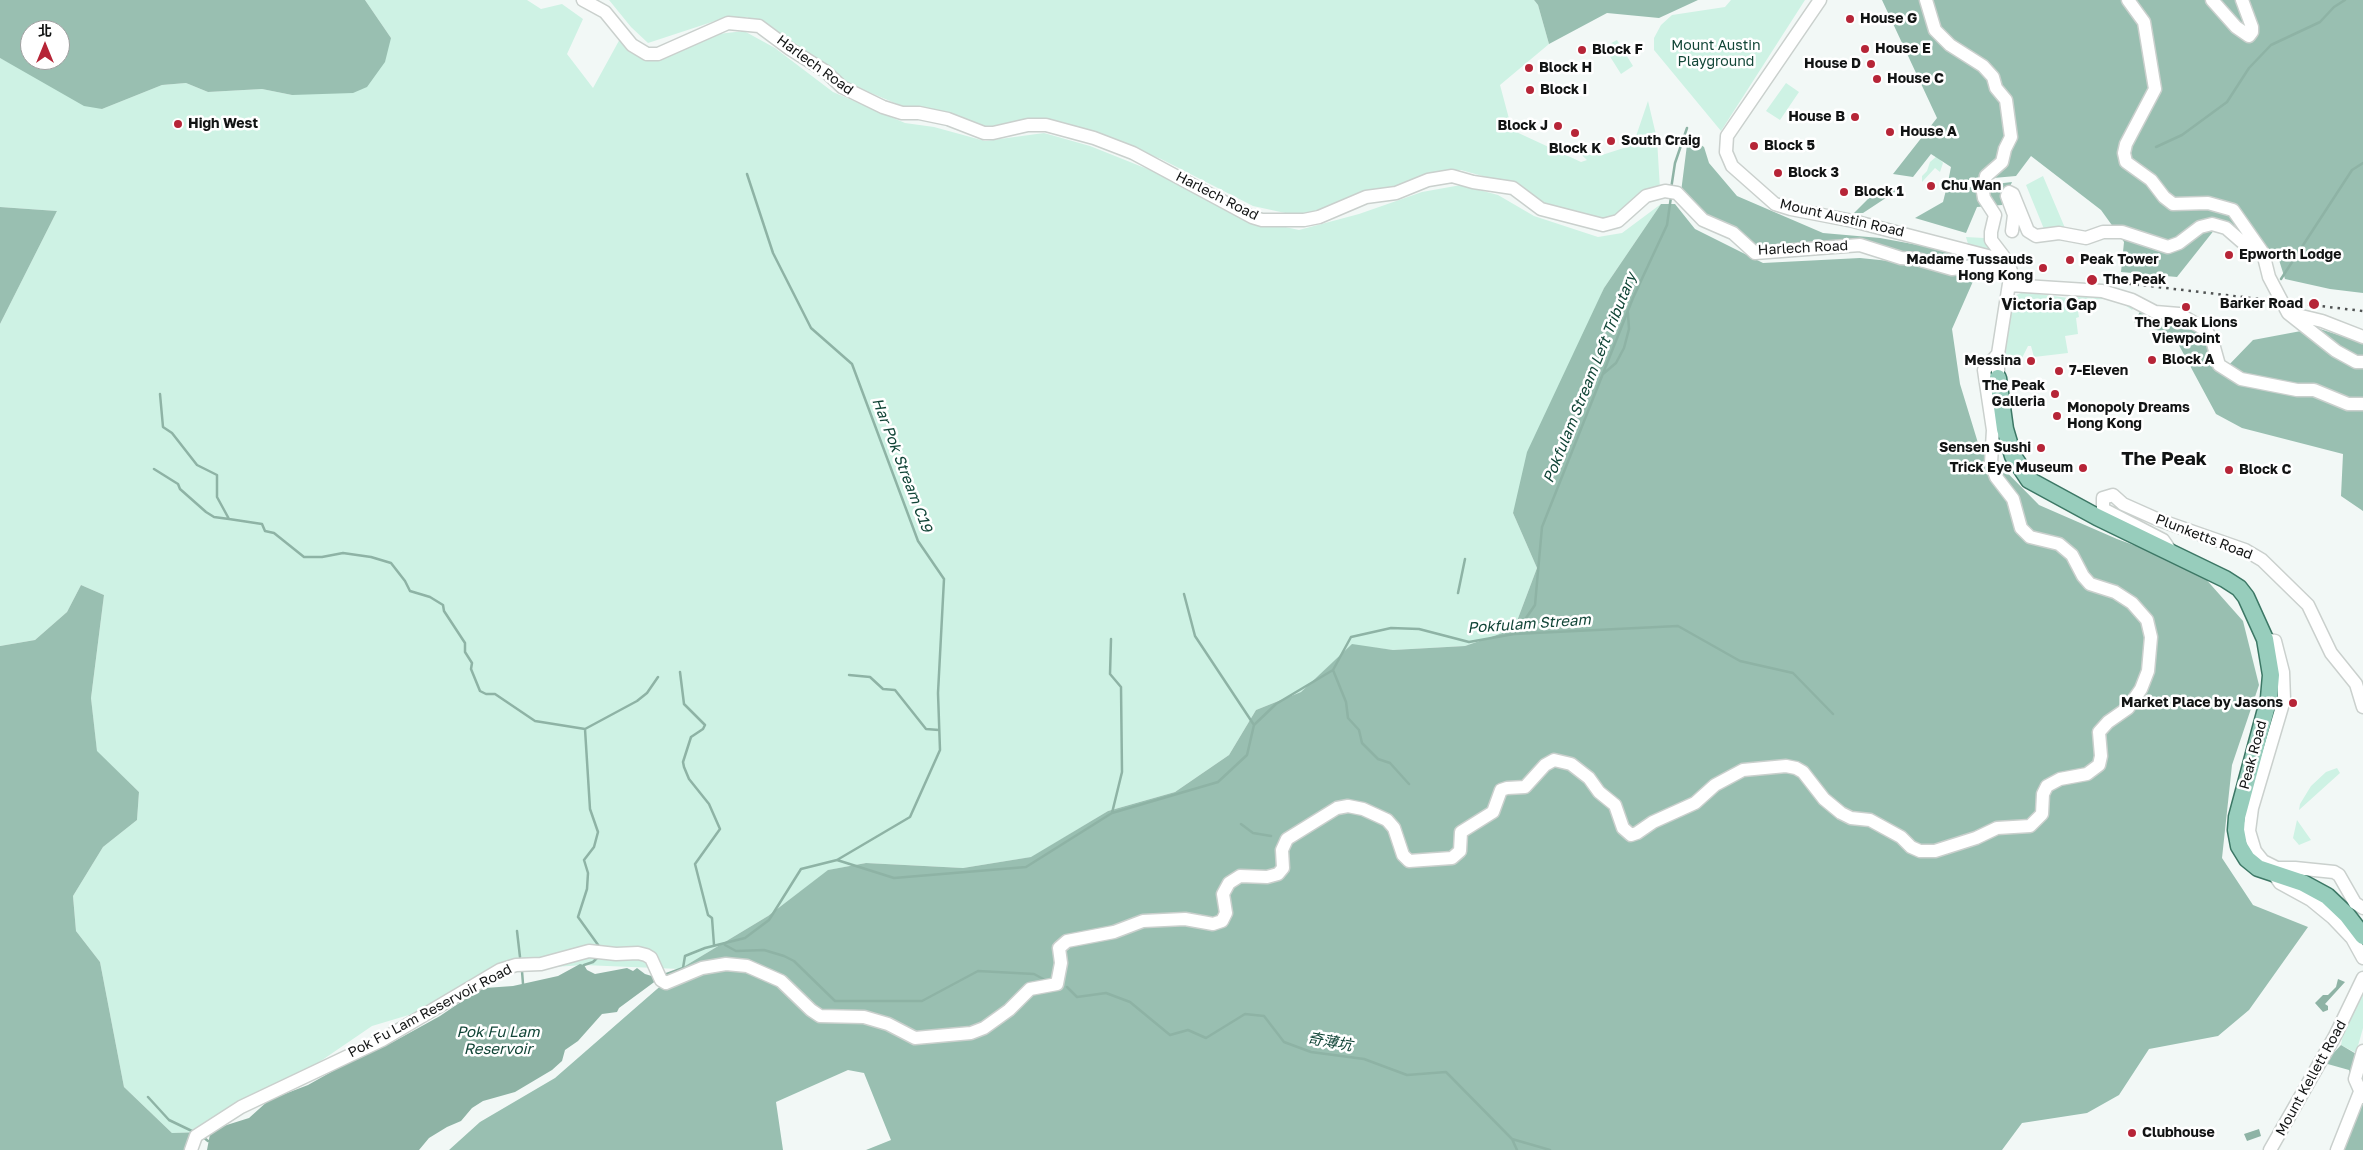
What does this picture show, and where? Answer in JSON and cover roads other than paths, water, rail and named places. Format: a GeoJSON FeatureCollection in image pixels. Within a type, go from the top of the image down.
{"type":"FeatureCollection","features":[{"type":"Feature","properties":{"kind":"main road","name":"Peak Road"},"geometry":{"type":"LineString","coordinates":[[1998,378],[2005,429],[2013,456],[2029,480],[2097,517],[2225,579],[2239,588],[2250,604],[2265,639],[2271,666],[2271,684],[2239,810],[2236,830],[2239,846],[2247,859],[2258,868],[2276,872],[2303,883],[2327,896],[2347,915],[2363,936]]}},
{"type":"Feature","properties":{"kind":"street","name":"Harlech Road"},"geometry":{"type":"LineString","coordinates":[[583,0],[605,12],[634,46],[651,55],[726,23],[761,26],[790,49],[825,71],[842,87],[883,107],[902,113],[919,113],[948,119],[984,133],[993,133],[1028,125],[1046,125],[1094,138],[1118,146],[1252,217],[1262,220],[1304,220],[1319,217],[1366,197],[1396,193],[1423,182],[1447,176],[1513,188],[1541,209],[1603,225],[1618,221],[1640,200],[1660,192],[1677,192],[1702,220],[1733,233],[1755,253],[1860,245],[1901,258],[1917,259],[1952,269],[1980,265],[2009,266]]}},
{"type":"Feature","properties":{"kind":"street"},"geometry":{"type":"LineString","coordinates":[[595,0],[605,12]]}},
{"type":"Feature","properties":{"kind":"street","name":"Mount Austin Road"},"geometry":{"type":"LineString","coordinates":[[1820,0],[1727,136],[1726,152],[1732,166],[1775,204],[1791,209],[1863,223],[2009,266]]}},
{"type":"Feature","properties":{"kind":"street"},"geometry":{"type":"LineString","coordinates":[[1926,0],[1935,30],[1952,47],[1983,66],[1994,78],[1997,89],[2006,99],[2011,137],[2004,149],[2002,164],[1986,176],[1983,194],[1995,215],[1991,240],[2009,266]]}},
{"type":"Feature","properties":{"kind":"street"},"geometry":{"type":"LineString","coordinates":[[2128,0],[2144,22],[2155,89],[2126,144],[2125,161],[2151,180],[2164,197],[2173,204],[2204,203],[2232,209],[2260,249],[2269,277],[2288,313],[2336,351],[2356,362],[2363,362]]}},
{"type":"Feature","properties":{"kind":"street"},"geometry":{"type":"LineString","coordinates":[[2212,0],[2236,27],[2248,36],[2252,32],[2252,27],[2242,0]]}},
{"type":"Feature","properties":{"kind":"street"},"geometry":{"type":"LineString","coordinates":[[2012,231],[2014,215],[2007,196],[2009,192],[2013,194],[2028,231],[2036,236],[2059,233],[2086,238],[2104,232],[2122,232],[2168,247],[2179,244],[2200,227],[2215,224],[2226,228],[2249,248],[2260,249]]}},
{"type":"Feature","properties":{"kind":"street","name":"Peak Road"},"geometry":{"type":"LineString","coordinates":[[1998,378],[1998,354],[2009,285],[2009,266]]}},
{"type":"Feature","properties":{"kind":"street"},"geometry":{"type":"LineString","coordinates":[[2009,285],[2102,291],[2132,300],[2155,312],[2179,314],[2206,330],[2212,340],[2219,365],[2241,379],[2297,390],[2312,390],[2348,404],[2363,404]]}},
{"type":"Feature","properties":{"kind":"street"},"geometry":{"type":"LineString","coordinates":[[2288,313],[2322,320],[2363,337]]}},
{"type":"Feature","properties":{"kind":"street","name":"Pok Fu Lam Reservoir Road"},"geometry":{"type":"LineString","coordinates":[[196,1140],[242,1107],[382,1040],[500,970],[516,965],[541,964],[600,951],[616,954],[638,953],[648,956],[661,980],[666,983],[702,968],[739,964],[781,981],[810,1010],[820,1016],[864,1017],[888,1024],[915,1038],[971,1033],[984,1028],[1009,1010],[1030,989],[1057,984],[1061,963],[1059,948],[1067,940],[1114,932],[1143,921],[1185,919],[1213,924],[1222,921],[1226,913],[1223,894],[1229,883],[1240,876],[1267,877],[1278,874],[1283,868],[1282,850],[1287,839],[1337,808],[1348,806],[1363,809],[1387,820],[1394,828],[1403,855],[1409,861],[1452,858],[1459,853],[1461,832],[1493,812],[1501,790],[1525,787],[1545,765],[1556,759],[1571,764],[1589,778],[1600,792],[1615,805],[1623,828],[1631,835],[1653,822],[1695,803],[1715,785],[1743,770],[1786,766],[1796,768],[1805,774],[1824,799],[1841,813],[1851,818],[1870,820],[1901,837],[1920,852],[1935,851],[1976,838],[1997,828],[2031,826],[2043,812],[2043,794],[2047,786],[2060,779],[2087,774],[2099,765],[2101,756],[2098,736],[2101,730],[2128,708],[2144,683],[2148,671],[2151,633],[2147,620],[2132,603],[2115,592],[2090,584],[2066,549],[2053,542],[2028,536],[2019,525],[2013,499],[1996,477],[1991,463],[1994,430],[1984,370],[1998,354]]}},
{"type":"Feature","properties":{"kind":"street","name":"Peak Road"},"geometry":{"type":"LineString","coordinates":[[2118,500],[2109,494],[2103,498],[2102,506],[2107,511],[2163,540],[2172,554]]}},
{"type":"Feature","properties":{"kind":"street","name":"Plunketts Road"},"geometry":{"type":"LineString","coordinates":[[2118,500],[2167,524],[2249,552],[2266,563],[2308,604],[2331,653],[2356,684],[2363,707]]}},
{"type":"Feature","properties":{"kind":"street"},"geometry":{"type":"LineString","coordinates":[[2363,908],[2355,902],[2339,875],[2334,872],[2295,868],[2276,872],[2280,883],[2311,900],[2333,918],[2352,938],[2363,958]]}},
{"type":"Feature","properties":{"kind":"street","name":"Mount Kellett Road"},"geometry":{"type":"LineString","coordinates":[[2270,1150],[2335,1036],[2363,978]]}},
{"type":"Feature","properties":{"kind":"street"},"geometry":{"type":"LineString","coordinates":[[2337,1150],[2362,1094],[2355,1079],[2363,1051]]}},
{"type":"Feature","properties":{"kind":"water","name":"Pok Fu Lam Reservoir"},"geometry":{"type":"Polygon","coordinates":[[[580,964],[595,974],[627,968],[633,971],[637,968],[645,974],[655,977],[657,980],[619,1008],[617,1012],[602,1014],[578,1041],[565,1050],[562,1061],[552,1070],[515,1092],[483,1101],[472,1108],[461,1121],[429,1138],[419,1150],[207,1150],[210,1134],[214,1129],[249,1118],[269,1100],[308,1085],[356,1058],[393,1042],[440,1016],[474,993],[485,988],[513,986],[558,976],[580,964]]]}},
{"type":"Feature","properties":{"kind":"water"},"geometry":{"type":"Polygon","coordinates":[[[2338,979],[2345,982],[2325,1004],[2328,1006],[2328,1010],[2323,1012],[2315,1003],[2323,995],[2328,995],[2336,987],[2338,979]]]}},
{"type":"Feature","properties":{"kind":"water"},"geometry":{"type":"Polygon","coordinates":[[[2259,1129],[2261,1136],[2247,1141],[2244,1134],[2259,1129]]]}},
{"type":"Feature","properties":{"kind":"waterway"},"geometry":{"type":"LineString","coordinates":[[2156,147],[2182,135],[2227,102],[2249,68],[2271,45],[2320,22],[2334,7],[2345,0]]}},
{"type":"Feature","properties":{"kind":"waterway","name":"Pokfulam Stream Left Tributary"},"geometry":{"type":"LineString","coordinates":[[1671,189],[1675,163],[1687,128]]}},
{"type":"Feature","properties":{"kind":"waterway"},"geometry":{"type":"LineString","coordinates":[[2281,279],[2352,170],[2363,163]]}},
{"type":"Feature","properties":{"kind":"waterway","name":"Har Pok Stream C19"},"geometry":{"type":"LineString","coordinates":[[747,174],[773,253],[811,328],[852,364],[918,541],[944,579],[938,693],[940,750],[910,817],[837,860]]}},
{"type":"Feature","properties":{"kind":"waterway","name":"Pokfulam Stream Left Tributary"},"geometry":{"type":"LineString","coordinates":[[1515,634],[1535,605],[1542,527],[1633,298],[1667,225],[1671,197]]}},
{"type":"Feature","properties":{"kind":"waterway"},"geometry":{"type":"LineString","coordinates":[[1603,374],[1616,363],[1624,348],[1629,329],[1628,313]]}},
{"type":"Feature","properties":{"kind":"waterway"},"geometry":{"type":"LineString","coordinates":[[160,394],[163,427],[172,433],[197,465],[217,475],[217,497],[229,519],[262,524],[265,531],[274,533],[304,557],[322,557],[343,553],[371,557],[391,563],[410,591],[430,597],[443,605],[444,611],[465,643],[465,652],[472,663],[471,669],[480,691],[486,694],[495,694],[535,721],[585,729],[590,809],[598,832],[594,847],[584,860],[588,873],[587,889],[578,917],[601,949]]}},
{"type":"Feature","properties":{"kind":"waterway"},"geometry":{"type":"LineString","coordinates":[[154,469],[178,484],[180,489],[206,512],[214,517],[229,519]]}},
{"type":"Feature","properties":{"kind":"waterway"},"geometry":{"type":"LineString","coordinates":[[1458,593],[1465,559]]}},
{"type":"Feature","properties":{"kind":"waterway"},"geometry":{"type":"LineString","coordinates":[[1184,594],[1195,636],[1254,725]]}},
{"type":"Feature","properties":{"kind":"waterway","name":"Pokfulam Stream"},"geometry":{"type":"LineString","coordinates":[[664,975],[683,968],[685,956],[705,948],[745,938],[769,920],[801,869],[837,860],[894,878],[1026,867],[1112,813],[1218,782],[1247,755],[1254,725],[1276,704],[1333,670],[1351,637],[1391,628],[1419,629],[1469,642],[1514,634],[1678,626],[1740,661],[1793,673],[1833,714]]}},
{"type":"Feature","properties":{"kind":"waterway"},"geometry":{"type":"LineString","coordinates":[[1111,639],[1110,674],[1121,687],[1122,772],[1112,813]]}},
{"type":"Feature","properties":{"kind":"waterway"},"geometry":{"type":"LineString","coordinates":[[1333,670],[1346,702],[1348,718],[1359,730],[1362,743],[1378,759],[1390,763],[1409,784]]}},
{"type":"Feature","properties":{"kind":"waterway"},"geometry":{"type":"LineString","coordinates":[[680,672],[684,704],[705,725],[703,729],[691,737],[683,762],[684,767],[689,779],[709,804],[720,829],[695,864],[708,915],[712,918],[714,945]]}},
{"type":"Feature","properties":{"kind":"waterway"},"geometry":{"type":"LineString","coordinates":[[849,675],[870,677],[883,689],[895,690],[926,729],[939,730]]}},
{"type":"Feature","properties":{"kind":"waterway"},"geometry":{"type":"LineString","coordinates":[[585,729],[637,701],[647,693],[658,677]]}},
{"type":"Feature","properties":{"kind":"waterway"},"geometry":{"type":"LineString","coordinates":[[1241,824],[1253,833],[1271,836]]}},
{"type":"Feature","properties":{"kind":"waterway"},"geometry":{"type":"LineString","coordinates":[[517,931],[520,957]]}},
{"type":"Feature","properties":{"kind":"waterway"},"geometry":{"type":"LineString","coordinates":[[725,945],[736,951],[764,950],[794,961],[835,1001],[922,1001],[978,971],[1034,974],[1045,980]]}},
{"type":"Feature","properties":{"kind":"waterway"},"geometry":{"type":"LineString","coordinates":[[584,965],[593,962],[599,956]]}},
{"type":"Feature","properties":{"kind":"waterway"},"geometry":{"type":"LineString","coordinates":[[522,971],[523,984]]}},
{"type":"Feature","properties":{"kind":"waterway","name":"奇薄坑"},"geometry":{"type":"LineString","coordinates":[[1067,987],[1077,997],[1106,993],[1130,1002],[1170,1035],[1188,1030],[1206,1038],[1245,1014],[1264,1016],[1284,1042],[1311,1052],[1364,1059],[1407,1075],[1446,1072],[1512,1139],[1517,1150]]}},
{"type":"Feature","properties":{"kind":"waterway"},"geometry":{"type":"LineString","coordinates":[[148,1097],[169,1120],[194,1132]]}},
{"type":"Feature","properties":{"kind":"waterway"},"geometry":{"type":"LineString","coordinates":[[203,1137],[208,1141]]}},
{"type":"Feature","properties":{"kind":"waterway"},"geometry":{"type":"LineString","coordinates":[[1512,1139],[1550,1150]]}},
{"type":"Feature","properties":{"kind":"railway"},"geometry":{"type":"LineString","coordinates":[[2114,282],[2363,311]]}},
{"type":"Feature","properties":{"kind":"place","name":"House G"},"geometry":{"type":"Point","coordinates":[1850,19]}},
{"type":"Feature","properties":{"kind":"place","name":"House E"},"geometry":{"type":"Point","coordinates":[1865,49]}},
{"type":"Feature","properties":{"kind":"place","name":"Block F"},"geometry":{"type":"Point","coordinates":[1582,50]}},
{"type":"Feature","properties":{"kind":"place","name":"House D"},"geometry":{"type":"Point","coordinates":[1871,64]}},
{"type":"Feature","properties":{"kind":"place","name":"Block H"},"geometry":{"type":"Point","coordinates":[1529,68]}},
{"type":"Feature","properties":{"kind":"place","name":"House C"},"geometry":{"type":"Point","coordinates":[1877,79]}},
{"type":"Feature","properties":{"kind":"place","name":"Block I"},"geometry":{"type":"Point","coordinates":[1530,90]}},
{"type":"Feature","properties":{"kind":"place","name":"House B"},"geometry":{"type":"Point","coordinates":[1855,117]}},
{"type":"Feature","properties":{"kind":"place","name":"High West"},"geometry":{"type":"Point","coordinates":[178,124]}},
{"type":"Feature","properties":{"kind":"place","name":"Block J"},"geometry":{"type":"Point","coordinates":[1558,126]}},
{"type":"Feature","properties":{"kind":"place","name":"House A"},"geometry":{"type":"Point","coordinates":[1890,132]}},
{"type":"Feature","properties":{"kind":"place","name":"Block K"},"geometry":{"type":"Point","coordinates":[1575,133]}},
{"type":"Feature","properties":{"kind":"place","name":"South Craig"},"geometry":{"type":"Point","coordinates":[1611,141]}},
{"type":"Feature","properties":{"kind":"place","name":"Block 5"},"geometry":{"type":"Point","coordinates":[1754,146]}},
{"type":"Feature","properties":{"kind":"place","name":"Block 3"},"geometry":{"type":"Point","coordinates":[1778,173]}},
{"type":"Feature","properties":{"kind":"place","name":"Chu Wan"},"geometry":{"type":"Point","coordinates":[1931,186]}},
{"type":"Feature","properties":{"kind":"place","name":"Block 1"},"geometry":{"type":"Point","coordinates":[1844,192]}},
{"type":"Feature","properties":{"kind":"place","name":"Epworth Lodge"},"geometry":{"type":"Point","coordinates":[2229,255]}},
{"type":"Feature","properties":{"kind":"place","name":"Peak Tower"},"geometry":{"type":"Point","coordinates":[2070,260]}},
{"type":"Feature","properties":{"kind":"place","name":"Madame Tussauds Hong Kong"},"geometry":{"type":"Point","coordinates":[2043,268]}},
{"type":"Feature","properties":{"kind":"place","name":"The Peak"},"geometry":{"type":"Point","coordinates":[2092,280]}},
{"type":"Feature","properties":{"kind":"place","name":"Barker Road"},"geometry":{"type":"Point","coordinates":[2314,304]}},
{"type":"Feature","properties":{"kind":"place","name":"The Peak Lions Viewpoint"},"geometry":{"type":"Point","coordinates":[2186,307]}},
{"type":"Feature","properties":{"kind":"place","name":"Block A"},"geometry":{"type":"Point","coordinates":[2152,360]}},
{"type":"Feature","properties":{"kind":"place","name":"Messina"},"geometry":{"type":"Point","coordinates":[2031,361]}},
{"type":"Feature","properties":{"kind":"place","name":"7-Eleven"},"geometry":{"type":"Point","coordinates":[2059,371]}},
{"type":"Feature","properties":{"kind":"place","name":"The Peak Galleria"},"geometry":{"type":"Point","coordinates":[2055,394]}},
{"type":"Feature","properties":{"kind":"place","name":"Monopoly Dreams Hong Kong"},"geometry":{"type":"Point","coordinates":[2057,416]}},
{"type":"Feature","properties":{"kind":"place","name":"Sensen Sushi"},"geometry":{"type":"Point","coordinates":[2041,448]}},
{"type":"Feature","properties":{"kind":"place","name":"Trick Eye Museum"},"geometry":{"type":"Point","coordinates":[2083,468]}},
{"type":"Feature","properties":{"kind":"place","name":"Block C"},"geometry":{"type":"Point","coordinates":[2229,470]}},
{"type":"Feature","properties":{"kind":"place","name":"Market Place by Jasons"},"geometry":{"type":"Point","coordinates":[2293,703]}},
{"type":"Feature","properties":{"kind":"place","name":"Clubhouse"},"geometry":{"type":"Point","coordinates":[2132,1133]}},
{"type":"Feature","properties":{"kind":"district","name":"Victoria Gap"},"geometry":{"type":"Point","coordinates":[2049,305]}},
{"type":"Feature","properties":{"kind":"district","name":"The Peak"},"geometry":{"type":"Point","coordinates":[2164,459]}},
{"type":"Feature","properties":{"kind":"park label","name":"Mount Austin Playground"},"geometry":{"type":"Point","coordinates":[1716,54]}}]}
